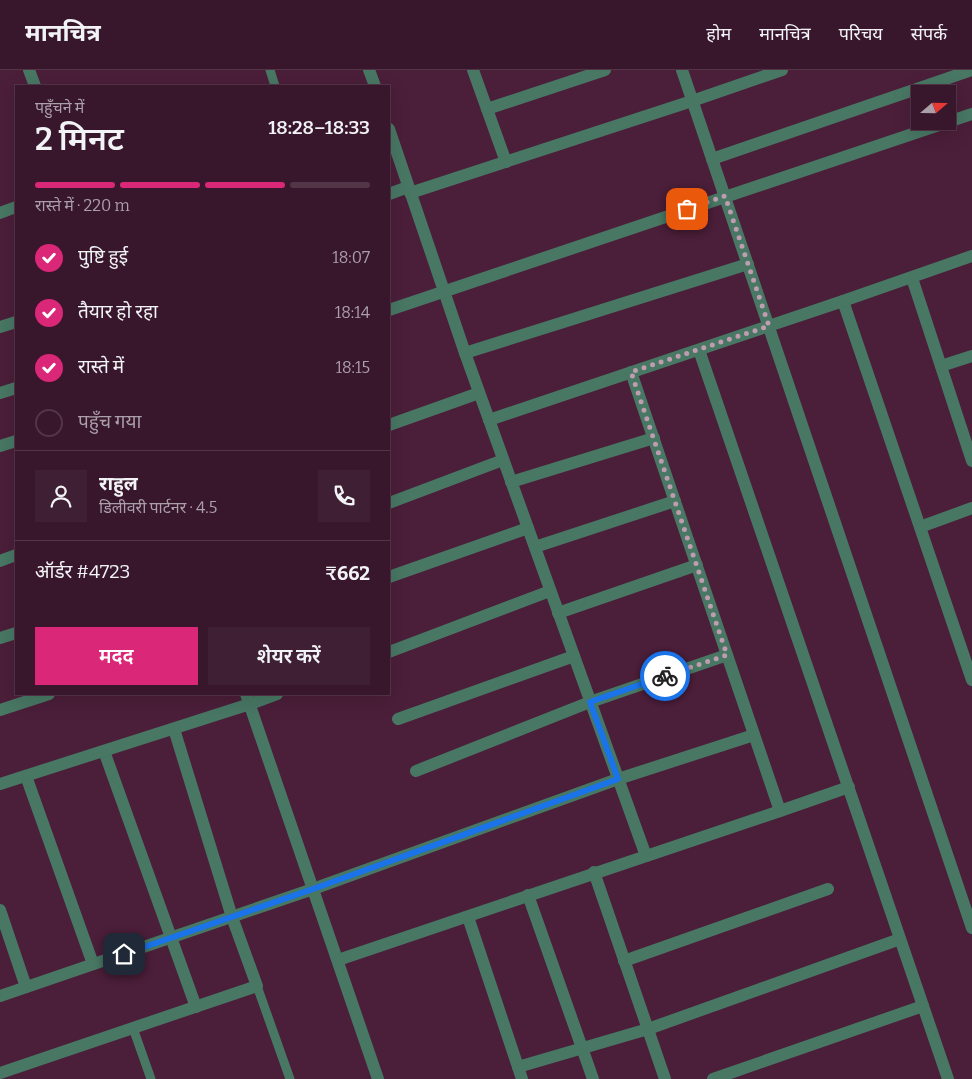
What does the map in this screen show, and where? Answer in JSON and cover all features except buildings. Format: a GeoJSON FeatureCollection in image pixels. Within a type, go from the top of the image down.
{"type":"FeatureCollection","features":[{"type":"Feature","properties":{"kind":"street"},"geometry":{"type":"LineString","coordinates":[[29,70],[35,85]]}},
{"type":"Feature","properties":{"kind":"street"},"geometry":{"type":"LineString","coordinates":[[369,70],[375,85]]}},
{"type":"Feature","properties":{"kind":"street"},"geometry":{"type":"LineString","coordinates":[[473,70],[506,162]]}},
{"type":"Feature","properties":{"kind":"street"},"geometry":{"type":"LineString","coordinates":[[487,109],[605,70]]}},
{"type":"Feature","properties":{"kind":"street"},"geometry":{"type":"LineString","coordinates":[[682,70],[972,928]]}},
{"type":"Feature","properties":{"kind":"street"},"geometry":{"type":"LineString","coordinates":[[390,194],[506,162],[782,70]]}},
{"type":"Feature","properties":{"kind":"street"},"geometry":{"type":"LineString","coordinates":[[712,159],[972,70]]}},
{"type":"Feature","properties":{"kind":"street"},"geometry":{"type":"LineString","coordinates":[[390,310],[972,114]]}},
{"type":"Feature","properties":{"kind":"street"},"geometry":{"type":"LineString","coordinates":[[390,132],[479,393],[646,856]]}},
{"type":"Feature","properties":{"kind":"street"},"geometry":{"type":"LineString","coordinates":[[0,213],[15,207]]}},
{"type":"Feature","properties":{"kind":"street"},"geometry":{"type":"LineString","coordinates":[[489,420],[843,302],[972,256]]}},
{"type":"Feature","properties":{"kind":"street"},"geometry":{"type":"LineString","coordinates":[[465,352],[748,264]]}},
{"type":"Feature","properties":{"kind":"street"},"geometry":{"type":"LineString","coordinates":[[912,278],[940,366],[968,438],[972,461]]}},
{"type":"Feature","properties":{"kind":"street"},"geometry":{"type":"LineString","coordinates":[[843,302],[972,680]]}},
{"type":"Feature","properties":{"kind":"street"},"geometry":{"type":"LineString","coordinates":[[0,327],[15,322]]}},
{"type":"Feature","properties":{"kind":"street"},"geometry":{"type":"LineString","coordinates":[[699,350],[948,1079]]}},
{"type":"Feature","properties":{"kind":"street"},"geometry":{"type":"LineString","coordinates":[[940,366],[972,356]]}},
{"type":"Feature","properties":{"kind":"street"},"geometry":{"type":"LineString","coordinates":[[631,372],[780,811]]}},
{"type":"Feature","properties":{"kind":"street"},"geometry":{"type":"LineString","coordinates":[[0,393],[15,388]]}},
{"type":"Feature","properties":{"kind":"street"},"geometry":{"type":"LineString","coordinates":[[390,425],[479,393]]}},
{"type":"Feature","properties":{"kind":"street"},"geometry":{"type":"LineString","coordinates":[[511,482],[654,438]]}},
{"type":"Feature","properties":{"kind":"street"},"geometry":{"type":"LineString","coordinates":[[0,446],[15,441]]}},
{"type":"Feature","properties":{"kind":"street"},"geometry":{"type":"LineString","coordinates":[[390,503],[503,460]]}},
{"type":"Feature","properties":{"kind":"street"},"geometry":{"type":"LineString","coordinates":[[535,547],[675,501]]}},
{"type":"Feature","properties":{"kind":"street"},"geometry":{"type":"LineString","coordinates":[[920,527],[972,508]]}},
{"type":"Feature","properties":{"kind":"street"},"geometry":{"type":"LineString","coordinates":[[390,577],[528,528]]}},
{"type":"Feature","properties":{"kind":"street"},"geometry":{"type":"LineString","coordinates":[[0,561],[15,555]]}},
{"type":"Feature","properties":{"kind":"street"},"geometry":{"type":"LineString","coordinates":[[558,612],[696,565]]}},
{"type":"Feature","properties":{"kind":"street"},"geometry":{"type":"LineString","coordinates":[[390,652],[550,591]]}},
{"type":"Feature","properties":{"kind":"street"},"geometry":{"type":"LineString","coordinates":[[0,638],[15,633]]}},
{"type":"Feature","properties":{"kind":"street"},"geometry":{"type":"LineString","coordinates":[[416,771],[590,702],[727,655]]}},
{"type":"Feature","properties":{"kind":"street"},"geometry":{"type":"LineString","coordinates":[[398,719],[574,656]]}},
{"type":"Feature","properties":{"kind":"street"},"geometry":{"type":"LineString","coordinates":[[0,710],[46,695]]}},
{"type":"Feature","properties":{"kind":"street"},"geometry":{"type":"LineString","coordinates":[[0,784],[174,729],[248,699],[271,695]]}},
{"type":"Feature","properties":{"kind":"street"},"geometry":{"type":"LineString","coordinates":[[248,699],[378,1079]]}},
{"type":"Feature","properties":{"kind":"street"},"geometry":{"type":"LineString","coordinates":[[2,1075],[256,986],[232,917],[174,729]]}},
{"type":"Feature","properties":{"kind":"street"},"geometry":{"type":"LineString","coordinates":[[0,996],[313,889],[618,779],[754,735]]}},
{"type":"Feature","properties":{"kind":"street"},"geometry":{"type":"LineString","coordinates":[[104,751],[196,1006]]}},
{"type":"Feature","properties":{"kind":"street"},"geometry":{"type":"LineString","coordinates":[[26,776],[93,964]]}},
{"type":"Feature","properties":{"kind":"street"},"geometry":{"type":"LineString","coordinates":[[338,960],[848,787]]}},
{"type":"Feature","properties":{"kind":"street"},"geometry":{"type":"LineString","coordinates":[[594,872],[665,1079]]}},
{"type":"Feature","properties":{"kind":"street"},"geometry":{"type":"LineString","coordinates":[[624,961],[828,889]]}},
{"type":"Feature","properties":{"kind":"street"},"geometry":{"type":"LineString","coordinates":[[528,895],[593,1079]]}},
{"type":"Feature","properties":{"kind":"street"},"geometry":{"type":"LineString","coordinates":[[0,910],[26,987]]}},
{"type":"Feature","properties":{"kind":"street"},"geometry":{"type":"LineString","coordinates":[[468,917],[520,1073],[582,1049],[648,1029],[900,939]]}},
{"type":"Feature","properties":{"kind":"street"},"geometry":{"type":"LineString","coordinates":[[713,1079],[923,1006]]}},
{"type":"Feature","properties":{"kind":"lane"},"geometry":{"type":"LineString","coordinates":[[270,70],[275,85]]}},
{"type":"Feature","properties":{"kind":"lane"},"geometry":{"type":"LineString","coordinates":[[256,986],[290,1079]]}},
{"type":"Feature","properties":{"kind":"lane"},"geometry":{"type":"LineString","coordinates":[[133,1028],[152,1079]]}},
{"type":"Feature","properties":{"kind":"way so far"},"geometry":{"type":"LineString","coordinates":[[665,676],[727,655],[631,372],[769,326],[725,196],[687,209]]}},
{"type":"Feature","properties":{"kind":"route"},"geometry":{"type":"LineString","coordinates":[[124,954],[313,889],[618,779],[590,702],[665,676]]}}]}
